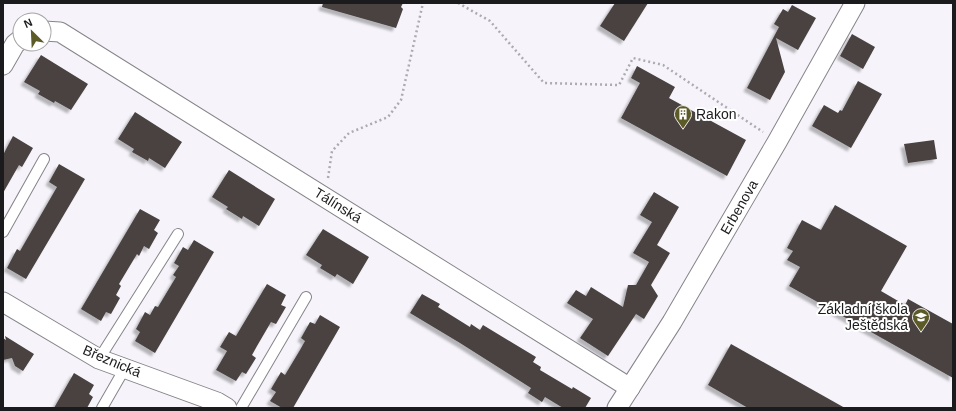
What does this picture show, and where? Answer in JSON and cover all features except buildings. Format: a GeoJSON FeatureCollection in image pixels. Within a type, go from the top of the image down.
{"type":"FeatureCollection","features":[{"type":"Feature","properties":{"kind":"street","name":"Erbenova"},"geometry":{"type":"LineString","coordinates":[[617,408],[672,322],[777,142],[855,3]]}},
{"type":"Feature","properties":{"kind":"street","name":"Tálínská"},"geometry":{"type":"LineString","coordinates":[[52,32],[60,32],[630,388]]}},
{"type":"Feature","properties":{"kind":"street"},"geometry":{"type":"LineString","coordinates":[[3,65],[12,49]]}},
{"type":"Feature","properties":{"kind":"street","name":"Březnická"},"geometry":{"type":"LineString","coordinates":[[3,302],[99,359],[217,402],[227,408]]}},
{"type":"Feature","properties":{"kind":"lane"},"geometry":{"type":"LineString","coordinates":[[3,232],[44,159]]}},
{"type":"Feature","properties":{"kind":"lane"},"geometry":{"type":"LineString","coordinates":[[99,359],[178,234]]}},
{"type":"Feature","properties":{"kind":"lane"},"geometry":{"type":"LineString","coordinates":[[241,408],[306,297]]}},
{"type":"Feature","properties":{"kind":"lane"},"geometry":{"type":"LineString","coordinates":[[102,408],[125,368]]}},
{"type":"Feature","properties":{"kind":"path"},"geometry":{"type":"LineString","coordinates":[[329,200],[327,174],[332,151],[348,132],[388,117],[401,100],[423,3]]}},
{"type":"Feature","properties":{"kind":"path"},"geometry":{"type":"LineString","coordinates":[[458,3],[490,21],[544,83],[619,85],[632,58],[663,65],[777,142]]}},
{"type":"Feature","properties":{"kind":"place","name":"Rakon"},"geometry":{"type":"Point","coordinates":[683,129]}},
{"type":"Feature","properties":{"kind":"place","name":"Základní škola Ještědská"},"geometry":{"type":"Point","coordinates":[921,332]}}]}
